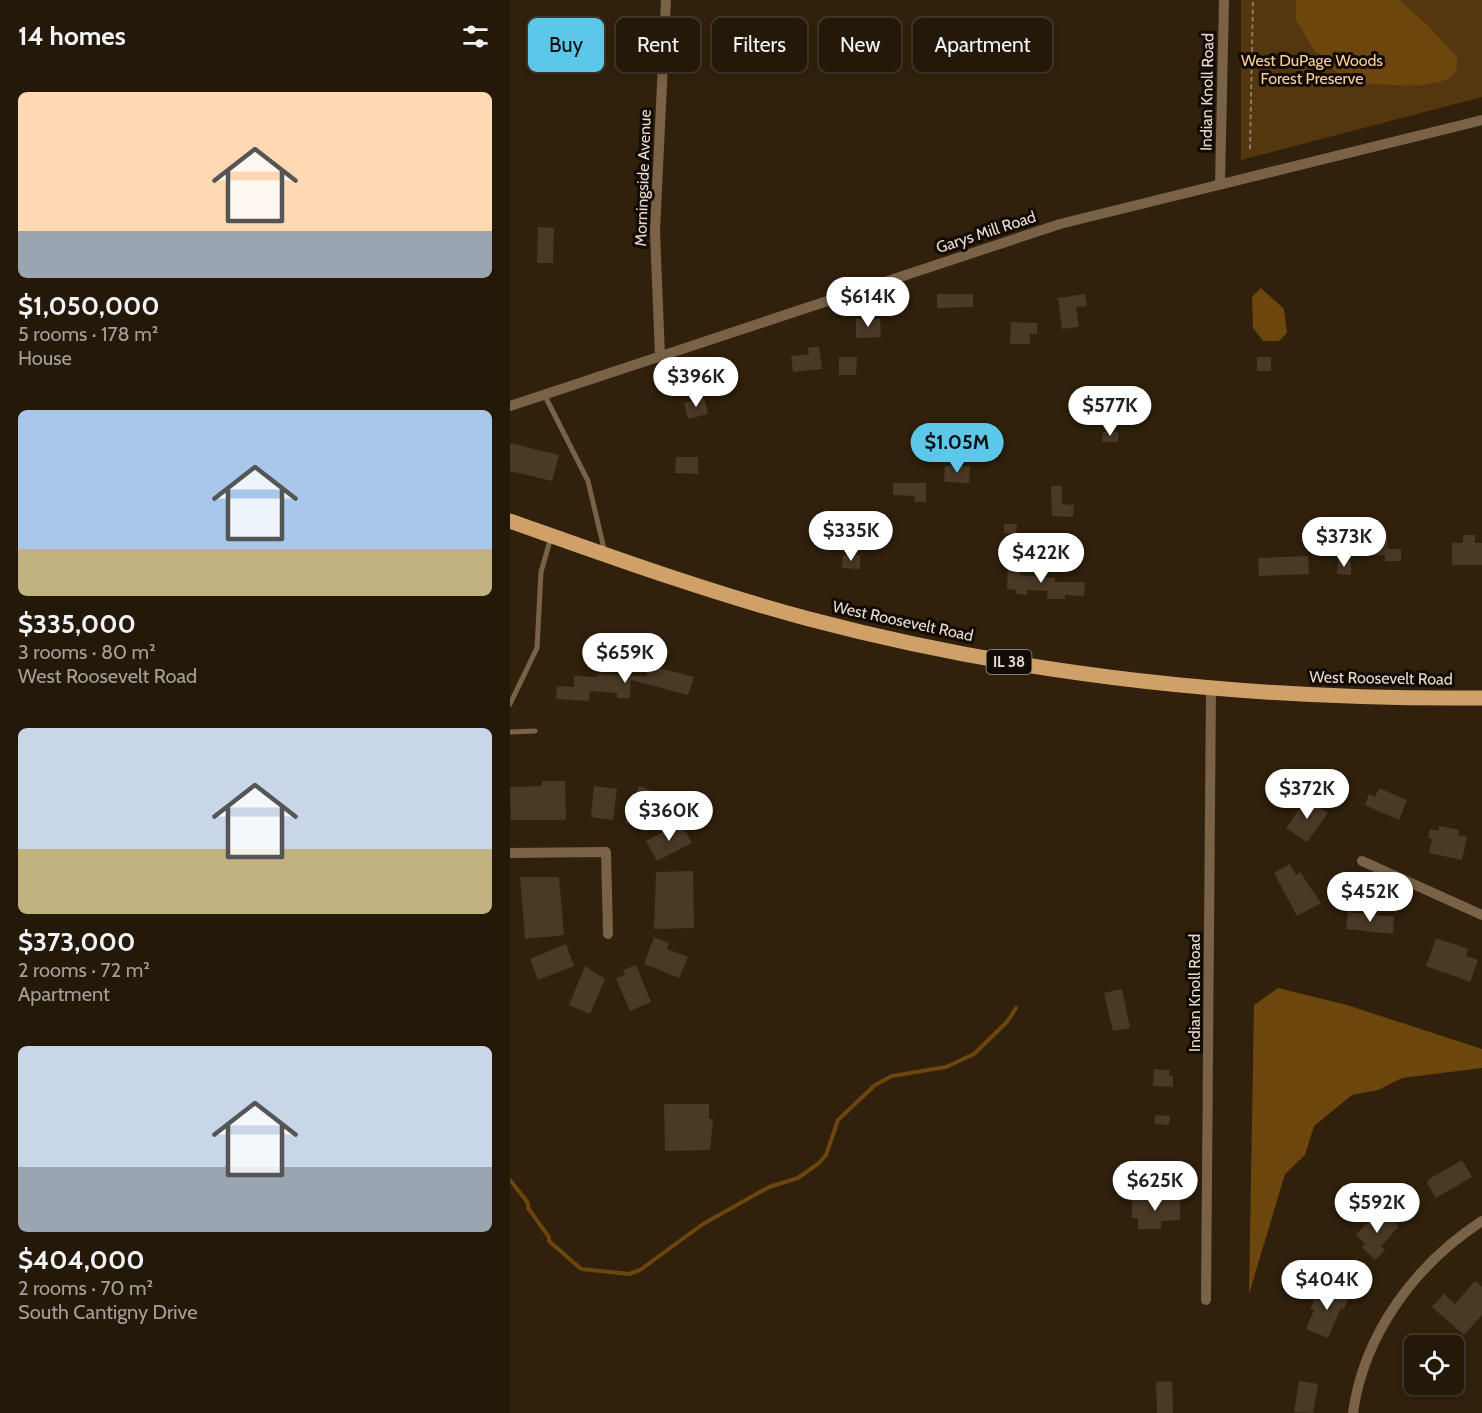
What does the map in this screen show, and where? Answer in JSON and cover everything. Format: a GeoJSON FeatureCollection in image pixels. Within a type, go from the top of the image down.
{"type":"FeatureCollection","features":[{"type":"Feature","properties":{"kind":"main road","name":"West Roosevelt Road"},"geometry":{"type":"LineString","coordinates":[[510,521],[808,618],[906,642],[1035,667],[1136,681],[1359,698],[1482,698]]}},
{"type":"Feature","properties":{"kind":"street","name":"Morningside Avenue"},"geometry":{"type":"LineString","coordinates":[[660,356],[655,231],[666,0]]}},
{"type":"Feature","properties":{"kind":"street","name":"Indian Knoll Road"},"geometry":{"type":"LineString","coordinates":[[1220,184],[1224,0]]}},
{"type":"Feature","properties":{"kind":"street","name":"Garys Mill Road"},"geometry":{"type":"LineString","coordinates":[[510,406],[1060,224],[1482,120]]}},
{"type":"Feature","properties":{"kind":"street","name":"Indian Knoll Road"},"geometry":{"type":"LineString","coordinates":[[1206,1300],[1211,687]]}},
{"type":"Feature","properties":{"kind":"street"},"geometry":{"type":"LineString","coordinates":[[510,853],[606,852],[608,934]]}},
{"type":"Feature","properties":{"kind":"street"},"geometry":{"type":"LineString","coordinates":[[1362,861],[1482,915]]}},
{"type":"Feature","properties":{"kind":"street"},"geometry":{"type":"LineString","coordinates":[[1353,1413],[1365,1365],[1394,1308],[1436,1256],[1482,1221]]}},
{"type":"Feature","properties":{"kind":"lane"},"geometry":{"type":"LineString","coordinates":[[545,396],[588,481],[606,554]]}},
{"type":"Feature","properties":{"kind":"lane"},"geometry":{"type":"LineString","coordinates":[[510,704],[537,648],[541,572],[552,536]]}},
{"type":"Feature","properties":{"kind":"lane"},"geometry":{"type":"LineString","coordinates":[[510,732],[535,731]]}},
{"type":"Feature","properties":{"kind":"path"},"geometry":{"type":"LineString","coordinates":[[1250,149],[1253,0]]}},
{"type":"Feature","properties":{"kind":"green space","name":"West DuPage Woods Forest Preserve"},"geometry":{"type":"Polygon","coordinates":[[[1241,0],[1482,0],[1482,97],[1241,160],[1241,0]]]}},
{"type":"Feature","properties":{"kind":"shaded area"},"geometry":{"type":"Polygon","coordinates":[[[1296,0],[1399,0],[1457,57],[1456,71],[1449,78],[1437,83],[1422,85],[1386,85],[1345,81],[1314,50],[1296,20],[1296,0]]]}},
{"type":"Feature","properties":{"kind":"shaded area"},"geometry":{"type":"Polygon","coordinates":[[[1261,288],[1284,309],[1287,333],[1279,341],[1263,341],[1253,328],[1252,297],[1261,288]]]}},
{"type":"Feature","properties":{"kind":"shaded area"},"geometry":{"type":"Polygon","coordinates":[[[1278,988],[1347,1005],[1482,1049],[1482,1068],[1402,1078],[1378,1090],[1352,1095],[1314,1126],[1305,1155],[1285,1174],[1249,1294],[1254,1005],[1278,988]]]}},
{"type":"Feature","properties":{"kind":"building"},"geometry":{"type":"Polygon","coordinates":[[[538,227],[554,228],[553,263],[537,263],[538,227]]]}},
{"type":"Feature","properties":{"kind":"building"},"geometry":{"type":"Polygon","coordinates":[[[937,294],[973,294],[973,307],[937,308],[937,294]]]}},
{"type":"Feature","properties":{"kind":"building"},"geometry":{"type":"Polygon","coordinates":[[[1085,294],[1087,306],[1076,307],[1079,327],[1062,329],[1058,298],[1085,294]]]}},
{"type":"Feature","properties":{"kind":"building"},"geometry":{"type":"Polygon","coordinates":[[[856,319],[880,319],[881,337],[856,338],[856,319]]]}},
{"type":"Feature","properties":{"kind":"building"},"geometry":{"type":"Polygon","coordinates":[[[1011,322],[1037,323],[1037,334],[1030,334],[1030,344],[1010,344],[1011,322]]]}},
{"type":"Feature","properties":{"kind":"building"},"geometry":{"type":"Polygon","coordinates":[[[819,346],[822,369],[793,372],[791,356],[809,354],[808,348],[819,346]]]}},
{"type":"Feature","properties":{"kind":"building"},"geometry":{"type":"Polygon","coordinates":[[[839,357],[857,357],[856,375],[839,375],[839,357]]]}},
{"type":"Feature","properties":{"kind":"building"},"geometry":{"type":"Polygon","coordinates":[[[1257,357],[1271,357],[1271,371],[1257,371],[1257,357]]]}},
{"type":"Feature","properties":{"kind":"building"},"geometry":{"type":"Polygon","coordinates":[[[704,398],[708,414],[688,419],[684,403],[704,398]]]}},
{"type":"Feature","properties":{"kind":"building"},"geometry":{"type":"Polygon","coordinates":[[[1103,432],[1118,432],[1118,442],[1102,442],[1103,432]]]}},
{"type":"Feature","properties":{"kind":"building"},"geometry":{"type":"Polygon","coordinates":[[[510,443],[559,455],[552,481],[510,471],[510,443]]]}},
{"type":"Feature","properties":{"kind":"building"},"geometry":{"type":"Polygon","coordinates":[[[676,457],[698,457],[698,474],[675,473],[676,457]]]}},
{"type":"Feature","properties":{"kind":"building"},"geometry":{"type":"Polygon","coordinates":[[[945,466],[970,466],[969,483],[944,482],[945,466]]]}},
{"type":"Feature","properties":{"kind":"building"},"geometry":{"type":"Polygon","coordinates":[[[893,483],[926,483],[926,502],[914,502],[915,496],[893,495],[893,483]]]}},
{"type":"Feature","properties":{"kind":"building"},"geometry":{"type":"Polygon","coordinates":[[[1051,486],[1062,486],[1062,504],[1074,505],[1073,517],[1052,516],[1051,486]]]}},
{"type":"Feature","properties":{"kind":"building"},"geometry":{"type":"Polygon","coordinates":[[[1004,524],[1017,524],[1016,534],[1004,533],[1004,524]]]}},
{"type":"Feature","properties":{"kind":"building"},"geometry":{"type":"Polygon","coordinates":[[[1373,524],[1382,524],[1383,530],[1387,530],[1388,549],[1401,549],[1401,561],[1385,561],[1385,555],[1347,556],[1347,543],[1365,542],[1365,535],[1373,534],[1373,524]]]}},
{"type":"Feature","properties":{"kind":"building"},"geometry":{"type":"Polygon","coordinates":[[[864,528],[877,528],[877,545],[864,544],[864,528]]]}},
{"type":"Feature","properties":{"kind":"building"},"geometry":{"type":"Polygon","coordinates":[[[1463,535],[1475,535],[1475,543],[1482,543],[1482,565],[1452,565],[1452,543],[1463,543],[1463,535]]]}},
{"type":"Feature","properties":{"kind":"building"},"geometry":{"type":"Polygon","coordinates":[[[843,555],[860,555],[860,569],[842,568],[843,555]]]}},
{"type":"Feature","properties":{"kind":"building"},"geometry":{"type":"Polygon","coordinates":[[[1308,556],[1309,574],[1259,576],[1258,558],[1308,556]]]}},
{"type":"Feature","properties":{"kind":"building"},"geometry":{"type":"Polygon","coordinates":[[[1008,559],[1020,559],[1020,575],[1055,578],[1055,582],[1085,582],[1084,596],[1065,595],[1065,599],[1047,599],[1048,591],[1027,590],[1027,595],[1016,594],[1016,590],[1007,589],[1008,559]]]}},
{"type":"Feature","properties":{"kind":"building"},"geometry":{"type":"Polygon","coordinates":[[[1338,560],[1351,561],[1351,575],[1337,574],[1338,560]]]}},
{"type":"Feature","properties":{"kind":"building"},"geometry":{"type":"Polygon","coordinates":[[[649,665],[694,677],[688,695],[631,680],[630,698],[617,698],[617,693],[590,691],[589,701],[556,699],[557,686],[574,687],[574,676],[597,677],[597,674],[646,676],[649,665]]]}},
{"type":"Feature","properties":{"kind":"building"},"geometry":{"type":"Polygon","coordinates":[[[542,781],[565,781],[566,820],[511,820],[510,787],[542,786],[542,781]]]}},
{"type":"Feature","properties":{"kind":"building"},"geometry":{"type":"Polygon","coordinates":[[[594,786],[617,789],[613,820],[591,817],[594,786]]]}},
{"type":"Feature","properties":{"kind":"building"},"geometry":{"type":"Polygon","coordinates":[[[639,786],[661,794],[647,831],[625,823],[639,786]]]}},
{"type":"Feature","properties":{"kind":"building"},"geometry":{"type":"Polygon","coordinates":[[[1379,788],[1407,800],[1399,820],[1365,805],[1369,794],[1375,797],[1379,788]]]}},
{"type":"Feature","properties":{"kind":"building"},"geometry":{"type":"Polygon","coordinates":[[[1307,798],[1328,813],[1307,842],[1286,828],[1307,798]]]}},
{"type":"Feature","properties":{"kind":"building"},"geometry":{"type":"Polygon","coordinates":[[[681,823],[692,843],[657,861],[646,841],[681,823]]]}},
{"type":"Feature","properties":{"kind":"building"},"geometry":{"type":"Polygon","coordinates":[[[1439,826],[1459,830],[1458,835],[1467,837],[1462,860],[1429,853],[1432,839],[1428,838],[1430,829],[1438,831],[1439,826]]]}},
{"type":"Feature","properties":{"kind":"building"},"geometry":{"type":"Polygon","coordinates":[[[1290,864],[1296,875],[1300,872],[1321,903],[1297,916],[1274,873],[1290,864]]]}},
{"type":"Feature","properties":{"kind":"building"},"geometry":{"type":"Polygon","coordinates":[[[693,871],[694,928],[654,929],[656,872],[693,871]]]}},
{"type":"Feature","properties":{"kind":"building"},"geometry":{"type":"Polygon","coordinates":[[[520,877],[559,877],[564,935],[525,939],[520,877]]]}},
{"type":"Feature","properties":{"kind":"building"},"geometry":{"type":"Polygon","coordinates":[[[1348,912],[1394,917],[1393,934],[1346,929],[1348,912]]]}},
{"type":"Feature","properties":{"kind":"building"},"geometry":{"type":"Polygon","coordinates":[[[654,937],[669,943],[667,949],[688,957],[679,978],[644,964],[654,937]]]}},
{"type":"Feature","properties":{"kind":"building"},"geometry":{"type":"Polygon","coordinates":[[[1436,938],[1468,949],[1466,956],[1478,960],[1470,982],[1426,966],[1436,938]]]}},
{"type":"Feature","properties":{"kind":"building"},"geometry":{"type":"Polygon","coordinates":[[[566,944],[574,966],[538,980],[530,959],[566,944]]]}},
{"type":"Feature","properties":{"kind":"building"},"geometry":{"type":"Polygon","coordinates":[[[636,965],[651,1002],[630,1011],[616,978],[625,975],[623,970],[636,965]]]}},
{"type":"Feature","properties":{"kind":"building"},"geometry":{"type":"Polygon","coordinates":[[[585,966],[605,979],[590,1014],[569,1005],[585,966]]]}},
{"type":"Feature","properties":{"kind":"building"},"geometry":{"type":"Polygon","coordinates":[[[1122,989],[1130,1028],[1113,1031],[1104,993],[1122,989]]]}},
{"type":"Feature","properties":{"kind":"building"},"geometry":{"type":"Polygon","coordinates":[[[1154,1069],[1170,1070],[1169,1076],[1173,1076],[1173,1087],[1153,1086],[1154,1069]]]}},
{"type":"Feature","properties":{"kind":"building"},"geometry":{"type":"Polygon","coordinates":[[[664,1104],[709,1104],[709,1119],[713,1119],[710,1150],[665,1151],[664,1104]]]}},
{"type":"Feature","properties":{"kind":"building"},"geometry":{"type":"Polygon","coordinates":[[[1155,1115],[1170,1116],[1169,1125],[1155,1124],[1155,1115]]]}},
{"type":"Feature","properties":{"kind":"building"},"geometry":{"type":"Polygon","coordinates":[[[1462,1160],[1472,1177],[1436,1198],[1427,1183],[1429,1179],[1462,1160]]]}},
{"type":"Feature","properties":{"kind":"building"},"geometry":{"type":"Polygon","coordinates":[[[1132,1199],[1180,1199],[1180,1220],[1161,1221],[1161,1229],[1138,1229],[1138,1218],[1132,1218],[1132,1199]]]}},
{"type":"Feature","properties":{"kind":"building"},"geometry":{"type":"Polygon","coordinates":[[[1384,1211],[1399,1226],[1381,1246],[1385,1250],[1375,1260],[1362,1247],[1365,1244],[1356,1235],[1373,1216],[1376,1218],[1384,1211]]]}},
{"type":"Feature","properties":{"kind":"building"},"geometry":{"type":"Polygon","coordinates":[[[1475,1281],[1482,1287],[1482,1315],[1464,1335],[1432,1307],[1444,1294],[1455,1304],[1475,1281]]]}},
{"type":"Feature","properties":{"kind":"building"},"geometry":{"type":"Polygon","coordinates":[[[1327,1284],[1350,1295],[1344,1309],[1341,1308],[1328,1338],[1306,1329],[1314,1310],[1310,1309],[1315,1299],[1319,1301],[1327,1284]]]}},
{"type":"Feature","properties":{"kind":"building"},"geometry":{"type":"Polygon","coordinates":[[[1172,1381],[1173,1413],[1157,1413],[1156,1382],[1172,1381]]]}},
{"type":"Feature","properties":{"kind":"building"},"geometry":{"type":"Polygon","coordinates":[[[1299,1381],[1318,1384],[1313,1413],[1294,1412],[1299,1381]]]}},
{"type":"Feature","properties":{"kind":"waterway"},"geometry":{"type":"LineString","coordinates":[[510,1180],[528,1203],[528,1208],[549,1237],[549,1241],[581,1269],[629,1274],[640,1270],[703,1224],[769,1187],[798,1178],[826,1155],[838,1120],[875,1085],[892,1076],[946,1067],[974,1054],[1007,1022],[1016,1008]]}}]}
